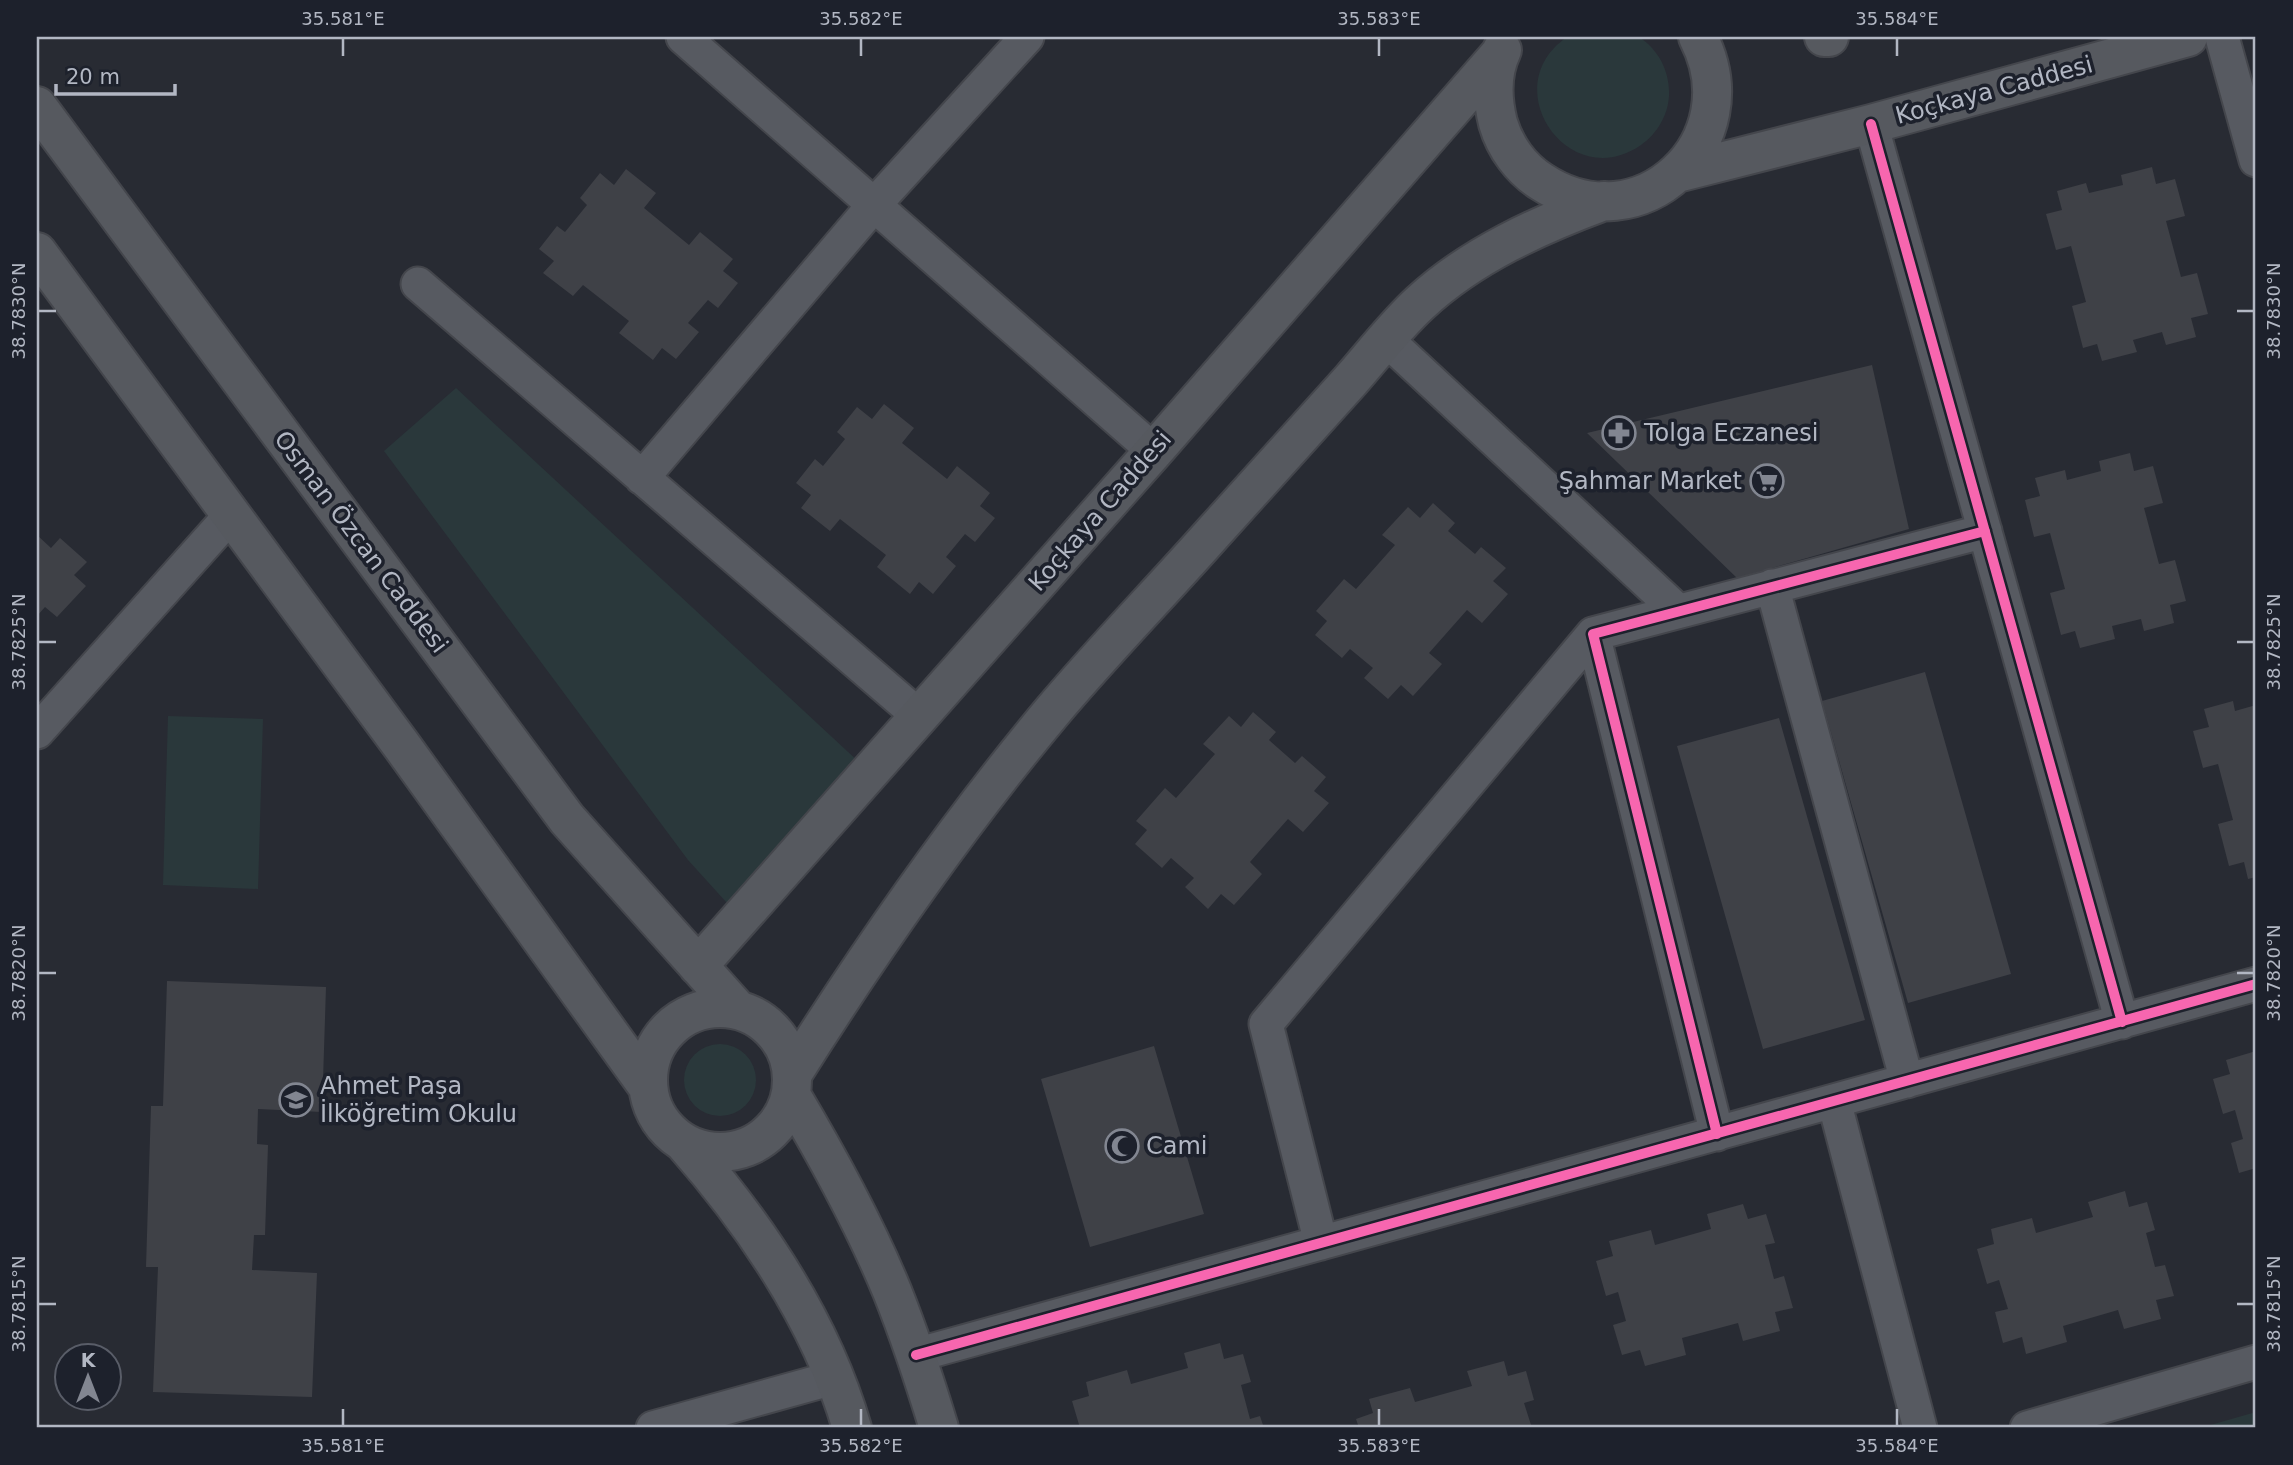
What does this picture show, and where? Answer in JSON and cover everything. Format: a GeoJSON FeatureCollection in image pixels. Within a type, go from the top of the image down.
{"type":"FeatureCollection","features":[{"type":"Feature","properties":{"kind":"main road"},"geometry":{"type":"LineString","coordinates":[[1504,45],[1493,79],[1494,106],[1501,131],[1513,155],[1531,175],[1553,189],[1578,199],[1604,201],[1630,198],[1655,189],[1677,173],[1694,153],[1707,130],[1713,104],[1712,78],[1706,52],[1698,37]]}},
{"type":"Feature","properties":{"kind":"main road","name":"Koçkaya Caddesi"},"geometry":{"type":"LineString","coordinates":[[1677,173],[1871,124],[2188,37]]}},
{"type":"Feature","properties":{"kind":"main road","name":"Koçkaya Caddesi"},"geometry":{"type":"LineString","coordinates":[[698,966],[1154,451],[1504,45]]}},
{"type":"Feature","properties":{"kind":"main road","name":"Osman Özcan Caddesi"},"geometry":{"type":"LineString","coordinates":[[37,107],[567,819],[736,1009]]}},
{"type":"Feature","properties":{"kind":"main road"},"geometry":{"type":"LineString","coordinates":[[684,1143],[705,1151],[728,1152],[750,1146],[769,1134],[783,1116],[792,1084],[851,981],[977,805],[1050,714],[1126,626],[1420,303],[1463,270],[1510,242],[1556,219],[1604,201]]}},
{"type":"Feature","properties":{"kind":"main road"},"geometry":{"type":"LineString","coordinates":[[37,253],[402,746],[648,1087]]}},
{"type":"Feature","properties":{"kind":"main road"},"geometry":{"type":"LineString","coordinates":[[852,1428],[834,1378],[778,1267],[718,1182],[684,1143],[666,1128],[654,1109],[648,1087],[649,1064],[657,1043],[672,1026],[691,1013],[713,1007],[736,1009],[757,1017],[774,1031],[787,1050],[792,1084],[862,1224],[892,1292],[916,1355],[939,1428]]}},
{"type":"Feature","properties":{"kind":"street"},"geometry":{"type":"LineString","coordinates":[[683,37],[1154,451]]}},
{"type":"Feature","properties":{"kind":"street"},"geometry":{"type":"LineString","coordinates":[[642,478],[874,205],[1027,37]]}},
{"type":"Feature","properties":{"kind":"street"},"geometry":{"type":"LineString","coordinates":[[2222,37],[2256,160]]}},
{"type":"Feature","properties":{"kind":"street"},"geometry":{"type":"LineString","coordinates":[[1871,124],[2122,1022]]}},
{"type":"Feature","properties":{"kind":"street"},"geometry":{"type":"LineString","coordinates":[[418,284],[919,716]]}},
{"type":"Feature","properties":{"kind":"street"},"geometry":{"type":"LineString","coordinates":[[1387,340],[1678,611]]}},
{"type":"Feature","properties":{"kind":"street"},"geometry":{"type":"LineString","coordinates":[[37,732],[231,515]]}},
{"type":"Feature","properties":{"kind":"street"},"geometry":{"type":"LineString","coordinates":[[1321,1243],[1266,1024],[1593,634],[1985,531]]}},
{"type":"Feature","properties":{"kind":"street"},"geometry":{"type":"LineString","coordinates":[[1772,586],[1907,1081]]}},
{"type":"Feature","properties":{"kind":"street"},"geometry":{"type":"LineString","coordinates":[[1593,634],[1717,1133]]}},
{"type":"Feature","properties":{"kind":"street"},"geometry":{"type":"LineString","coordinates":[[916,1355],[2256,984]]}},
{"type":"Feature","properties":{"kind":"street"},"geometry":{"type":"LineString","coordinates":[[1834,1101],[1920,1428]]}},
{"type":"Feature","properties":{"kind":"street"},"geometry":{"type":"LineString","coordinates":[[2027,1428],[2256,1362]]}},
{"type":"Feature","properties":{"kind":"street"},"geometry":{"type":"LineString","coordinates":[[653,1428],[834,1378]]}},
{"type":"Feature","properties":{"kind":"shaded area"},"geometry":{"type":"Polygon","coordinates":[[[1567,37],[1639,37],[1658,55],[1668,78],[1669,96],[1664,117],[1647,141],[1614,157],[1589,156],[1567,146],[1550,128],[1539,106],[1538,82],[1546,58],[1567,37]]]}},
{"type":"Feature","properties":{"kind":"shaded area"},"geometry":{"type":"Polygon","coordinates":[[[456,388],[875,777],[746,924],[688,860],[384,451],[456,388]]]}},
{"type":"Feature","properties":{"kind":"shaded area"},"geometry":{"type":"Polygon","coordinates":[[[168,716],[263,719],[258,889],[163,885],[168,716]]]}},
{"type":"Feature","properties":{"kind":"shaded area"},"geometry":{"type":"Polygon","coordinates":[[[727,1044],[746,1054],[754,1066],[754,1094],[746,1106],[734,1114],[713,1116],[694,1106],[686,1094],[684,1073],[694,1054],[706,1046],[727,1044]]]}},
{"type":"Feature","properties":{"kind":"shaded area"},"geometry":{"type":"Polygon","coordinates":[[[2256,1412],[2256,1428],[2200,1428],[2256,1412]]]}},
{"type":"Feature","properties":{"kind":"building"},"geometry":{"type":"Polygon","coordinates":[[[2152,167],[2156,184],[2175,179],[2185,216],[2166,221],[2181,277],[2197,273],[2208,314],[2191,318],[2196,337],[2166,345],[2162,332],[2133,340],[2137,352],[2102,361],[2097,344],[2083,348],[2072,306],[2086,302],[2071,246],[2056,250],[2046,214],[2062,210],[2057,191],[2086,183],[2089,193],[2123,185],[2121,175],[2152,167]]]}},
{"type":"Feature","properties":{"kind":"building"},"geometry":{"type":"Polygon","coordinates":[[[626,169],[656,193],[644,208],[689,245],[700,232],[733,259],[723,271],[738,283],[718,308],[708,300],[688,323],[699,332],[676,359],[662,348],[653,360],[619,333],[629,321],[583,285],[573,296],[543,273],[554,261],[539,249],[557,226],[565,232],[587,205],[580,198],[600,173],[614,185],[626,169]]]}},
{"type":"Feature","properties":{"kind":"building","name":"Şahmar Market"},"geometry":{"type":"Polygon","coordinates":[[[1872,365],[1909,529],[1737,578],[1587,433],[1872,365]]]}},
{"type":"Feature","properties":{"kind":"building"},"geometry":{"type":"Polygon","coordinates":[[[884,404],[914,428],[902,443],[947,479],[957,466],[990,493],[980,506],[995,518],[975,542],[965,534],[946,557],[956,566],[933,594],[919,582],[910,594],[877,567],[886,555],[840,519],[830,531],[801,508],[811,495],[796,483],[815,459],[823,466],[845,439],[837,432],[857,407],[872,419],[884,404]]]}},
{"type":"Feature","properties":{"kind":"building"},"geometry":{"type":"Polygon","coordinates":[[[2130,453],[2134,471],[2153,466],[2163,503],[2144,508],[2159,564],[2175,560],[2186,601],[2170,605],[2174,623],[2144,631],[2141,619],[2112,626],[2115,639],[2080,648],[2075,631],[2061,635],[2050,593],[2065,589],[2050,533],[2034,537],[2025,500],[2040,496],[2035,478],[2065,470],[2067,480],[2101,471],[2099,461],[2130,453]]]}},
{"type":"Feature","properties":{"kind":"building"},"geometry":{"type":"Polygon","coordinates":[[[1433,503],[1455,523],[1448,531],[1475,554],[1481,547],[1506,568],[1493,581],[1508,594],[1482,623],[1467,610],[1429,653],[1442,664],[1413,696],[1401,685],[1388,699],[1364,678],[1373,668],[1350,649],[1342,658],[1315,635],[1327,621],[1316,611],[1344,579],[1356,589],[1395,545],[1382,535],[1408,507],[1420,518],[1433,503]]]}},
{"type":"Feature","properties":{"kind":"building"},"geometry":{"type":"Polygon","coordinates":[[[37,535],[51,548],[60,538],[87,562],[74,575],[86,586],[57,617],[45,607],[37,616],[37,535]]]}},
{"type":"Feature","properties":{"kind":"building"},"geometry":{"type":"Polygon","coordinates":[[[1925,672],[2011,974],[1908,1003],[1822,701],[1925,672]]]}},
{"type":"Feature","properties":{"kind":"building"},"geometry":{"type":"Polygon","coordinates":[[[2233,701],[2235,711],[2256,705],[2256,877],[2248,879],[2244,862],[2229,866],[2218,824],[2233,820],[2218,764],[2203,768],[2193,731],[2209,727],[2204,709],[2233,701]]]}},
{"type":"Feature","properties":{"kind":"building"},"geometry":{"type":"Polygon","coordinates":[[[1253,712],[1276,732],[1269,740],[1295,763],[1302,756],[1326,777],[1314,791],[1329,803],[1303,832],[1288,819],[1250,862],[1262,874],[1234,905],[1221,894],[1208,909],[1185,887],[1194,878],[1171,858],[1162,868],[1135,844],[1147,830],[1136,821],[1165,788],[1176,798],[1215,754],[1203,744],[1229,716],[1241,727],[1253,712]]]}},
{"type":"Feature","properties":{"kind":"building"},"geometry":{"type":"Polygon","coordinates":[[[1779,718],[1865,1020],[1763,1049],[1677,746],[1779,718]]]}},
{"type":"Feature","properties":{"kind":"building"},"geometry":{"type":"Polygon","coordinates":[[[167,981],[326,987],[322,1112],[258,1109],[257,1144],[268,1145],[265,1235],[254,1235],[252,1270],[317,1273],[312,1397],[153,1392],[158,1267],[146,1267],[151,1106],[163,1106],[167,981]]]}},
{"type":"Feature","properties":{"kind":"building","name":"Cami"},"geometry":{"type":"Polygon","coordinates":[[[1154,1046],[1204,1214],[1090,1247],[1041,1079],[1154,1046]]]}},
{"type":"Feature","properties":{"kind":"building"},"geometry":{"type":"Polygon","coordinates":[[[2256,1051],[2256,1168],[2239,1173],[2231,1143],[2243,1139],[2235,1110],[2223,1114],[2213,1079],[2230,1074],[2226,1060],[2256,1051]]]}},
{"type":"Feature","properties":{"kind":"building"},"geometry":{"type":"Polygon","coordinates":[[[2125,1191],[2129,1207],[2147,1202],[2155,1230],[2146,1233],[2155,1267],[2165,1265],[2174,1296],[2156,1300],[2161,1319],[2124,1329],[2118,1310],[2063,1326],[2067,1342],[2026,1354],[2022,1337],[2003,1343],[1995,1312],[2008,1309],[1999,1280],[1987,1284],[1977,1249],[1994,1244],[1991,1229],[2032,1218],[2036,1233],[2093,1217],[2088,1202],[2125,1191]]]}},
{"type":"Feature","properties":{"kind":"building"},"geometry":{"type":"Polygon","coordinates":[[[1743,1204],[1748,1219],[1766,1214],[1775,1243],[1765,1245],[1774,1279],[1784,1276],[1793,1308],[1775,1312],[1780,1331],[1743,1341],[1738,1323],[1682,1338],[1686,1355],[1645,1366],[1640,1350],[1622,1355],[1613,1325],[1626,1321],[1618,1292],[1606,1296],[1596,1261],[1613,1256],[1609,1241],[1651,1230],[1655,1245],[1711,1229],[1707,1214],[1743,1204]]]}},
{"type":"Feature","properties":{"kind":"building"},"geometry":{"type":"Polygon","coordinates":[[[1220,1343],[1224,1359],[1243,1354],[1251,1382],[1241,1385],[1250,1419],[1260,1416],[1264,1428],[1080,1428],[1072,1401],[1089,1396],[1086,1382],[1127,1370],[1131,1384],[1188,1368],[1184,1353],[1220,1343]]]}},
{"type":"Feature","properties":{"kind":"building"},"geometry":{"type":"Polygon","coordinates":[[[1504,1361],[1508,1376],[1526,1371],[1534,1400],[1524,1403],[1532,1428],[1359,1428],[1356,1419],[1373,1413],[1369,1399],[1410,1388],[1415,1402],[1472,1386],[1467,1371],[1504,1361]]]}},
{"type":"Feature","properties":{"kind":"cycle path"},"geometry":{"type":"LineString","coordinates":[[1871,124],[2122,1022]]}},
{"type":"Feature","properties":{"kind":"cycle path"},"geometry":{"type":"LineString","coordinates":[[1717,1134],[1593,634],[1985,531]]}},
{"type":"Feature","properties":{"kind":"cycle path"},"geometry":{"type":"LineString","coordinates":[[916,1355],[2256,984]]}},
{"type":"Feature","properties":{"kind":"place","name":"Tolga Eczanesi"},"geometry":{"type":"Point","coordinates":[1619,433]}},
{"type":"Feature","properties":{"kind":"place","name":"Şahmar Market"},"geometry":{"type":"Point","coordinates":[1767,481]}},
{"type":"Feature","properties":{"kind":"place","name":"Ahmet Paşa İlköğretim Okulu"},"geometry":{"type":"Point","coordinates":[296,1100]}},
{"type":"Feature","properties":{"kind":"place","name":"Cami"},"geometry":{"type":"Point","coordinates":[1122,1146]}}]}
